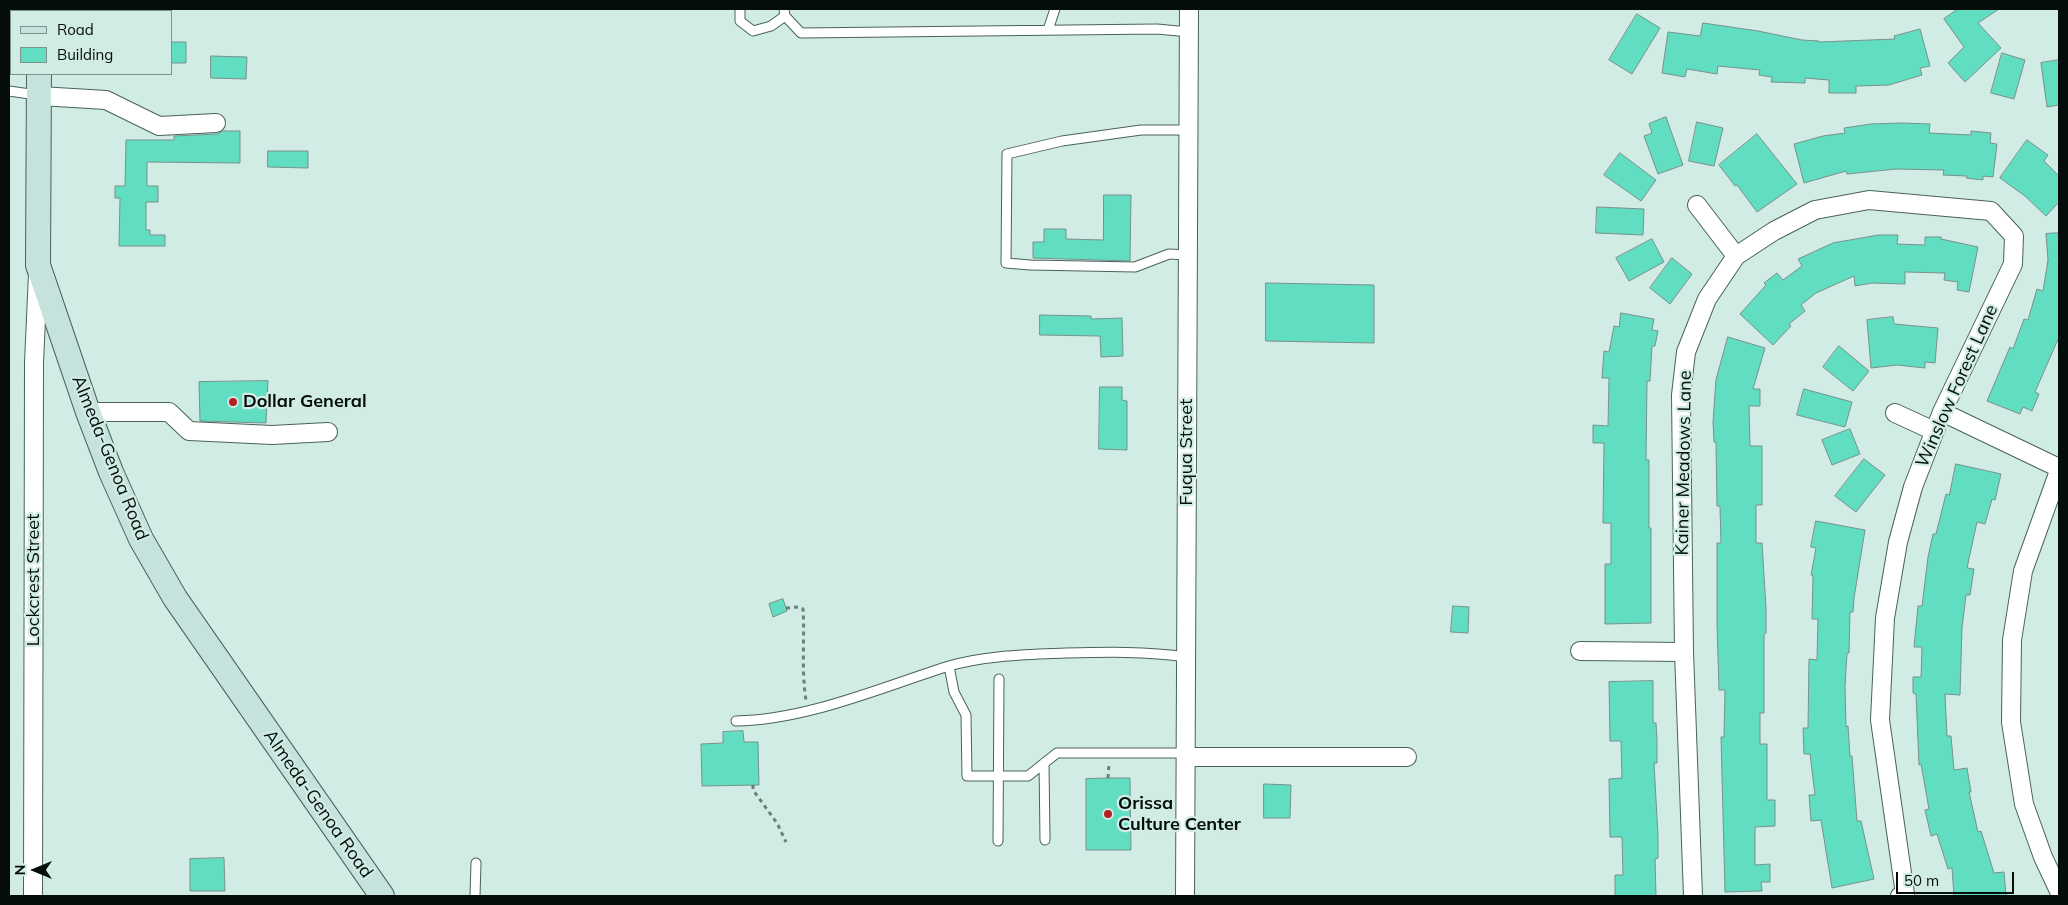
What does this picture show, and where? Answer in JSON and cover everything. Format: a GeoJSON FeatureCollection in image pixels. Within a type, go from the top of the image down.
{"type":"FeatureCollection","features":[{"type":"Feature","properties":{"kind":"main road","name":"Almeda-Genoa Road"},"geometry":{"type":"LineString","coordinates":[[40,85],[38,265],[88,412],[141,539],[175,598],[382,896]]}},
{"type":"Feature","properties":{"kind":"street","name":"Fuqua Street"},"geometry":{"type":"LineString","coordinates":[[1185,896],[1189,9]]}},
{"type":"Feature","properties":{"kind":"street"},"geometry":{"type":"LineString","coordinates":[[40,85],[106,100],[158,126],[216,123]]}},
{"type":"Feature","properties":{"kind":"street","name":"Kainer Meadows Lane"},"geometry":{"type":"LineString","coordinates":[[1693,896],[1684,652],[1681,395],[1686,352],[1707,299],[1736,256],[1774,231],[1815,210],[1869,200],[1991,210],[2014,236]]}},
{"type":"Feature","properties":{"kind":"street"},"geometry":{"type":"LineString","coordinates":[[1696,205],[1736,256]]}},
{"type":"Feature","properties":{"kind":"street","name":"Winslow Forest Lane"},"geometry":{"type":"LineString","coordinates":[[1903,895],[1880,720],[1885,618],[1898,542],[1913,487],[1942,412],[2013,264],[2014,236]]}},
{"type":"Feature","properties":{"kind":"street","name":"Lockcrest Street"},"geometry":{"type":"LineString","coordinates":[[33,896],[34,363],[38,265]]}},
{"type":"Feature","properties":{"kind":"street"},"geometry":{"type":"LineString","coordinates":[[88,412],[170,412],[189,430],[272,435],[328,432]]}},
{"type":"Feature","properties":{"kind":"street"},"geometry":{"type":"LineString","coordinates":[[1942,412],[2059,469],[2023,571],[2012,640],[2012,722],[2024,804],[2043,857],[2059,891]]}},
{"type":"Feature","properties":{"kind":"street"},"geometry":{"type":"LineString","coordinates":[[1895,413],[1934,430]]}},
{"type":"Feature","properties":{"kind":"street"},"geometry":{"type":"LineString","coordinates":[[1580,651],[1684,652]]}},
{"type":"Feature","properties":{"kind":"street"},"geometry":{"type":"LineString","coordinates":[[1186,755],[1407,757]]}},
{"type":"Feature","properties":{"kind":"lane"},"geometry":{"type":"LineString","coordinates":[[740,9],[740,21],[753,31],[770,26],[784,12],[801,33],[1157,29],[1189,32]]}},
{"type":"Feature","properties":{"kind":"lane"},"geometry":{"type":"LineString","coordinates":[[1048,30],[1055,9]]}},
{"type":"Feature","properties":{"kind":"lane"},"geometry":{"type":"LineString","coordinates":[[9,91],[22,92],[40,85]]}},
{"type":"Feature","properties":{"kind":"lane"},"geometry":{"type":"LineString","coordinates":[[1188,130],[1141,130],[1062,140],[1007,154],[1006,263],[1135,267],[1168,254],[1188,255]]}},
{"type":"Feature","properties":{"kind":"lane"},"geometry":{"type":"LineString","coordinates":[[736,721],[754,721],[823,707],[949,666],[981,658],[1120,652],[1158,653],[1186,657]]}},
{"type":"Feature","properties":{"kind":"lane"},"geometry":{"type":"LineString","coordinates":[[949,666],[954,692],[966,715],[967,776],[1028,776],[1057,753],[1186,755]]}},
{"type":"Feature","properties":{"kind":"lane"},"geometry":{"type":"LineString","coordinates":[[998,840],[999,679]]}},
{"type":"Feature","properties":{"kind":"lane"},"geometry":{"type":"LineString","coordinates":[[1044,763],[1045,840]]}},
{"type":"Feature","properties":{"kind":"lane"},"geometry":{"type":"LineString","coordinates":[[475,896],[476,863]]}},
{"type":"Feature","properties":{"kind":"path"},"geometry":{"type":"LineString","coordinates":[[786,608],[798,607],[803,609],[805,692]]}},
{"type":"Feature","properties":{"kind":"path"},"geometry":{"type":"LineString","coordinates":[[753,785],[753,790],[777,823],[786,842]]}},
{"type":"Feature","properties":{"kind":"building"},"geometry":{"type":"Polygon","coordinates":[[[1958,9],[1999,9],[1978,23],[2001,48],[1965,82],[1948,63],[1964,47],[1944,19],[1958,9]]]}},
{"type":"Feature","properties":{"kind":"building"},"geometry":{"type":"Polygon","coordinates":[[[1637,14],[1660,28],[1632,74],[1609,60],[1637,14]]]}},
{"type":"Feature","properties":{"kind":"building"},"geometry":{"type":"Polygon","coordinates":[[[1703,23],[1819,42],[1895,39],[1894,36],[1920,29],[1930,66],[1920,68],[1922,75],[1889,85],[1856,86],[1856,93],[1829,93],[1829,80],[1805,78],[1805,83],[1771,82],[1772,77],[1759,75],[1760,70],[1718,66],[1717,74],[1687,69],[1685,77],[1662,73],[1668,32],[1700,36],[1703,23]]]}},
{"type":"Feature","properties":{"kind":"building"},"geometry":{"type":"Polygon","coordinates":[[[172,42],[186,42],[186,63],[172,63],[172,42]]]}},
{"type":"Feature","properties":{"kind":"building"},"geometry":{"type":"Polygon","coordinates":[[[2002,53],[2025,60],[2014,99],[1991,93],[2002,53]]]}},
{"type":"Feature","properties":{"kind":"building"},"geometry":{"type":"Polygon","coordinates":[[[211,56],[247,57],[246,79],[211,78],[211,56]]]}},
{"type":"Feature","properties":{"kind":"building"},"geometry":{"type":"Polygon","coordinates":[[[2059,60],[2059,105],[2047,107],[2041,63],[2059,60]]]}},
{"type":"Feature","properties":{"kind":"building"},"geometry":{"type":"Polygon","coordinates":[[[1666,117],[1683,165],[1658,174],[1644,136],[1652,133],[1649,124],[1666,117]]]}},
{"type":"Feature","properties":{"kind":"building"},"geometry":{"type":"Polygon","coordinates":[[[1697,122],[1723,128],[1714,166],[1689,161],[1697,122]]]}},
{"type":"Feature","properties":{"kind":"building"},"geometry":{"type":"Polygon","coordinates":[[[1871,124],[1930,124],[1929,133],[1971,135],[1971,131],[1991,133],[1990,143],[1997,144],[1993,177],[1983,176],[1983,180],[1966,178],[1967,176],[1943,175],[1944,170],[1896,169],[1847,174],[1846,171],[1804,183],[1794,144],[1823,136],[1845,133],[1844,128],[1871,124]]]}},
{"type":"Feature","properties":{"kind":"building"},"geometry":{"type":"Polygon","coordinates":[[[223,131],[240,131],[240,163],[147,162],[147,186],[158,186],[158,202],[146,202],[146,230],[150,230],[150,235],[165,235],[165,246],[119,246],[120,198],[115,198],[115,186],[125,186],[126,140],[174,140],[174,136],[217,134],[223,131]]]}},
{"type":"Feature","properties":{"kind":"building"},"geometry":{"type":"Polygon","coordinates":[[[1757,134],[1797,184],[1757,212],[1719,165],[1757,134]]]}},
{"type":"Feature","properties":{"kind":"building"},"geometry":{"type":"Polygon","coordinates":[[[2027,140],[2048,155],[2044,161],[2059,176],[2059,202],[2046,216],[2025,196],[2000,178],[2027,140]]]}},
{"type":"Feature","properties":{"kind":"building"},"geometry":{"type":"Polygon","coordinates":[[[268,151],[308,151],[308,168],[268,167],[268,151]]]}},
{"type":"Feature","properties":{"kind":"building"},"geometry":{"type":"Polygon","coordinates":[[[1620,153],[1656,180],[1641,201],[1604,175],[1620,153]]]}},
{"type":"Feature","properties":{"kind":"building"},"geometry":{"type":"Polygon","coordinates":[[[1104,195],[1131,195],[1130,261],[1033,258],[1033,242],[1044,242],[1044,229],[1066,229],[1066,239],[1103,240],[1104,195]]]}},
{"type":"Feature","properties":{"kind":"building"},"geometry":{"type":"Polygon","coordinates":[[[1597,207],[1644,209],[1643,235],[1596,233],[1597,207]]]}},
{"type":"Feature","properties":{"kind":"building"},"geometry":{"type":"Polygon","coordinates":[[[2059,233],[2059,337],[2035,392],[2039,394],[2032,411],[2023,407],[2020,414],[1987,401],[2010,347],[2013,349],[2024,319],[2028,320],[2037,289],[2043,291],[2048,260],[2046,234],[2059,233]]]}},
{"type":"Feature","properties":{"kind":"building"},"geometry":{"type":"Polygon","coordinates":[[[1879,235],[1898,235],[1897,244],[1925,245],[1925,237],[1941,237],[1941,239],[1978,247],[1969,292],[1957,290],[1958,282],[1944,280],[1945,273],[1905,272],[1905,284],[1872,283],[1855,286],[1854,276],[1816,293],[1801,305],[1805,311],[1789,324],[1791,326],[1773,345],[1740,314],[1766,285],[1764,283],[1777,273],[1783,280],[1802,266],[1798,259],[1833,243],[1879,235]]]}},
{"type":"Feature","properties":{"kind":"building"},"geometry":{"type":"Polygon","coordinates":[[[1652,239],[1664,262],[1629,281],[1616,258],[1652,239]]]}},
{"type":"Feature","properties":{"kind":"building"},"geometry":{"type":"Polygon","coordinates":[[[1672,258],[1692,274],[1670,304],[1650,288],[1672,258]]]}},
{"type":"Feature","properties":{"kind":"building"},"geometry":{"type":"Polygon","coordinates":[[[1266,283],[1374,285],[1374,343],[1266,341],[1266,283]]]}},
{"type":"Feature","properties":{"kind":"building"},"geometry":{"type":"Polygon","coordinates":[[[1621,313],[1654,319],[1652,330],[1658,331],[1655,346],[1652,346],[1650,381],[1647,381],[1646,460],[1649,460],[1651,623],[1605,624],[1605,564],[1611,564],[1611,523],[1603,523],[1604,443],[1593,443],[1593,425],[1608,426],[1609,378],[1602,378],[1604,351],[1609,352],[1614,326],[1619,327],[1621,313]]]}},
{"type":"Feature","properties":{"kind":"building"},"geometry":{"type":"Polygon","coordinates":[[[1040,315],[1091,316],[1091,319],[1122,318],[1123,356],[1101,357],[1100,336],[1040,335],[1040,315]]]}},
{"type":"Feature","properties":{"kind":"building"},"geometry":{"type":"Polygon","coordinates":[[[1893,317],[1894,324],[1938,328],[1935,363],[1925,362],[1925,368],[1897,365],[1871,368],[1867,320],[1893,317]]]}},
{"type":"Feature","properties":{"kind":"building"},"geometry":{"type":"Polygon","coordinates":[[[1728,337],[1765,348],[1753,389],[1760,389],[1760,406],[1749,406],[1750,446],[1762,446],[1762,505],[1756,505],[1756,543],[1762,543],[1766,608],[1766,633],[1764,634],[1764,713],[1760,713],[1760,744],[1767,744],[1767,800],[1775,800],[1775,826],[1755,827],[1755,865],[1770,864],[1770,882],[1761,882],[1762,891],[1725,892],[1721,737],[1724,737],[1725,690],[1719,690],[1717,543],[1721,543],[1720,506],[1717,506],[1716,442],[1714,442],[1713,422],[1716,380],[1728,337]]]}},
{"type":"Feature","properties":{"kind":"building"},"geometry":{"type":"Polygon","coordinates":[[[1839,346],[1869,371],[1853,391],[1823,367],[1839,346]]]}},
{"type":"Feature","properties":{"kind":"building","name":"Dollar General"},"geometry":{"type":"Polygon","coordinates":[[[268,381],[266,423],[200,421],[199,382],[268,381]]]}},
{"type":"Feature","properties":{"kind":"building"},"geometry":{"type":"Polygon","coordinates":[[[1100,387],[1122,387],[1122,400],[1127,401],[1127,450],[1099,449],[1100,387]]]}},
{"type":"Feature","properties":{"kind":"building"},"geometry":{"type":"Polygon","coordinates":[[[1804,389],[1852,402],[1845,427],[1797,415],[1804,389]]]}},
{"type":"Feature","properties":{"kind":"building"},"geometry":{"type":"Polygon","coordinates":[[[1850,429],[1860,454],[1832,465],[1822,440],[1850,429]]]}},
{"type":"Feature","properties":{"kind":"building"},"geometry":{"type":"Polygon","coordinates":[[[1864,459],[1885,475],[1856,512],[1835,496],[1864,459]]]}},
{"type":"Feature","properties":{"kind":"building"},"geometry":{"type":"Polygon","coordinates":[[[1956,464],[2001,474],[1995,500],[1992,499],[1985,524],[1977,522],[1967,568],[1974,569],[1970,595],[1966,595],[1962,628],[1960,695],[1945,694],[1947,736],[1951,736],[1954,770],[1967,768],[1971,792],[1969,792],[1978,832],[1981,831],[1994,873],[2004,872],[2006,896],[1954,896],[1952,868],[1948,869],[1937,834],[1931,836],[1925,810],[1929,809],[1921,764],[1919,765],[1916,694],[1913,693],[1913,677],[1921,677],[1922,647],[1914,647],[1918,606],[1922,606],[1933,534],[1936,534],[1946,494],[1949,495],[1956,464]]]}},
{"type":"Feature","properties":{"kind":"building"},"geometry":{"type":"Polygon","coordinates":[[[1816,521],[1865,530],[1853,612],[1850,612],[1849,653],[1847,653],[1845,686],[1846,727],[1848,726],[1850,756],[1852,756],[1857,821],[1861,821],[1874,879],[1832,888],[1821,820],[1811,821],[1809,795],[1815,795],[1810,754],[1804,754],[1803,728],[1808,728],[1809,659],[1817,660],[1818,619],[1812,619],[1813,575],[1811,575],[1816,548],[1811,547],[1816,521]]]}},
{"type":"Feature","properties":{"kind":"building"},"geometry":{"type":"Polygon","coordinates":[[[783,599],[787,611],[773,617],[769,604],[783,599]]]}},
{"type":"Feature","properties":{"kind":"building"},"geometry":{"type":"Polygon","coordinates":[[[1453,606],[1469,607],[1468,633],[1451,632],[1453,606]]]}},
{"type":"Feature","properties":{"kind":"building"},"geometry":{"type":"Polygon","coordinates":[[[1653,681],[1653,723],[1656,723],[1657,739],[1657,763],[1654,763],[1658,836],[1658,858],[1655,859],[1656,896],[1615,896],[1615,875],[1623,875],[1622,837],[1610,837],[1609,779],[1622,778],[1621,741],[1610,741],[1609,682],[1653,681]]]}},
{"type":"Feature","properties":{"kind":"building"},"geometry":{"type":"Polygon","coordinates":[[[743,731],[744,742],[758,742],[759,785],[702,786],[701,744],[723,743],[723,732],[743,731]]]}},
{"type":"Feature","properties":{"kind":"building","name":"Orissa Culture Center"},"geometry":{"type":"Polygon","coordinates":[[[1130,778],[1131,850],[1086,850],[1086,779],[1130,778]]]}},
{"type":"Feature","properties":{"kind":"building"},"geometry":{"type":"Polygon","coordinates":[[[1264,784],[1291,785],[1290,818],[1264,818],[1264,784]]]}},
{"type":"Feature","properties":{"kind":"building"},"geometry":{"type":"Polygon","coordinates":[[[224,858],[225,891],[190,891],[190,859],[224,858]]]}},
{"type":"Feature","properties":{"kind":"place","name":"Dollar General"},"geometry":{"type":"Point","coordinates":[233,402]}},
{"type":"Feature","properties":{"kind":"place","name":"Orissa Culture Center"},"geometry":{"type":"Point","coordinates":[1108,814]}}]}
